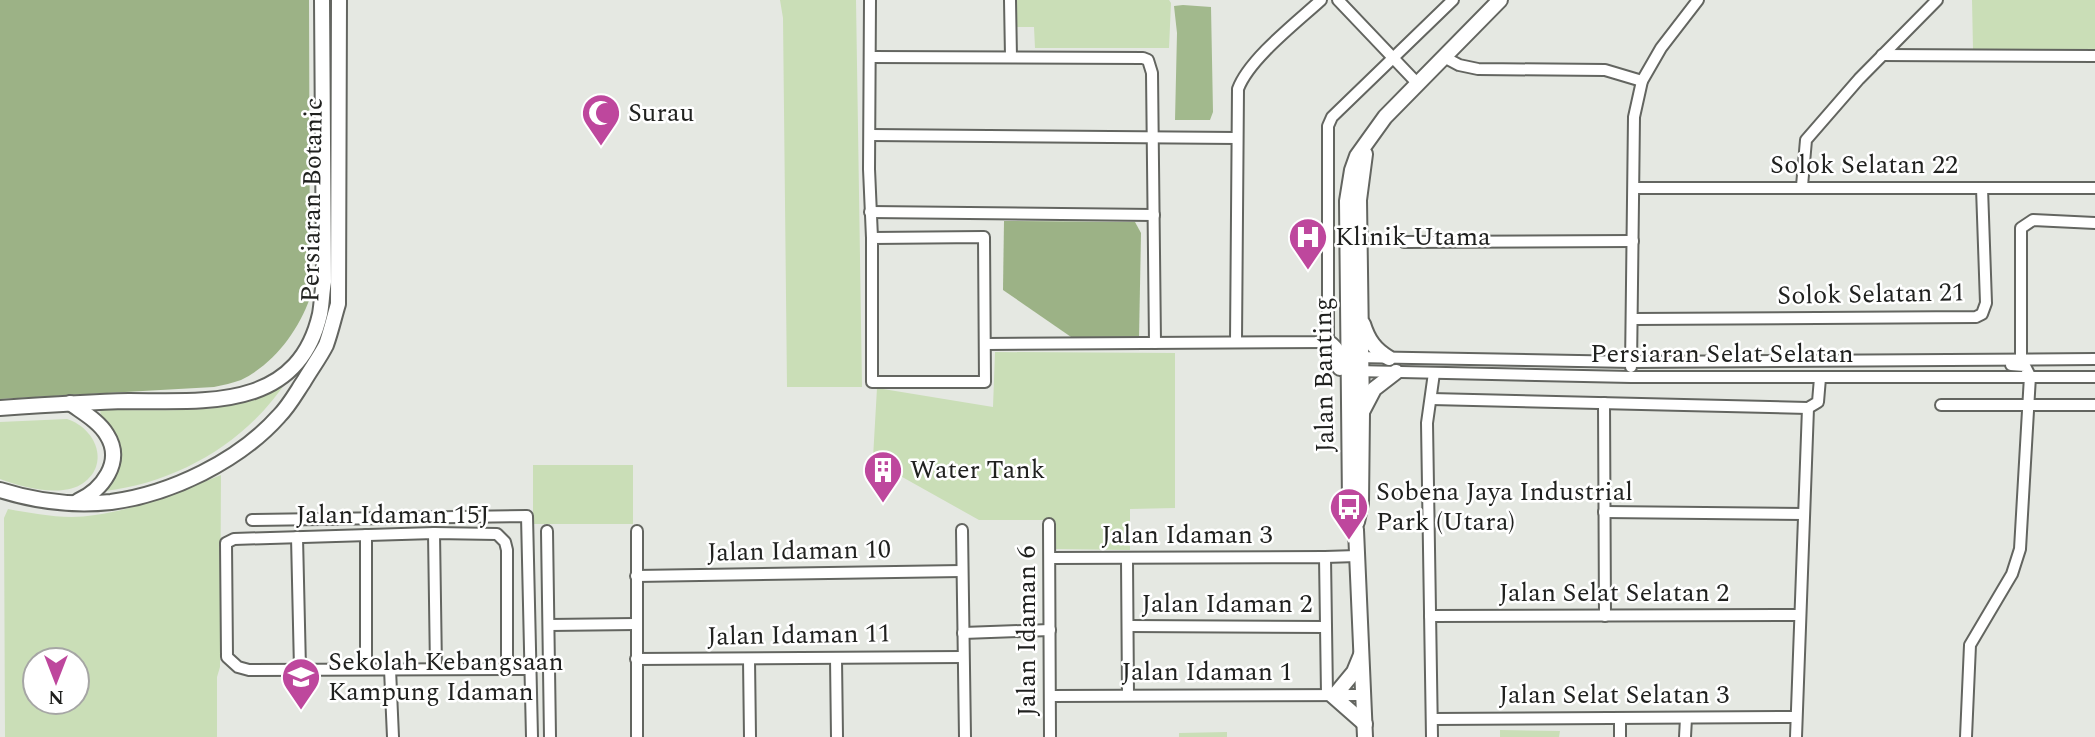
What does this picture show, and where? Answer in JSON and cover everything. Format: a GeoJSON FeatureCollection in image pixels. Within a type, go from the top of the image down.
{"type":"FeatureCollection","features":[{"type":"Feature","properties":{"kind":"main road","name":"Persiaran Botanic"},"geometry":{"type":"LineString","coordinates":[[0,408],[232,398],[270,384],[285,373],[300,356],[320,314],[324,282],[322,0]]}},
{"type":"Feature","properties":{"kind":"main road","name":"Persiaran Botanic"},"geometry":{"type":"LineString","coordinates":[[3,493],[72,503],[110,502],[138,497],[206,470],[238,452],[279,416],[324,348],[338,304],[339,0]]}},
{"type":"Feature","properties":{"kind":"main road","name":"Jalan Banting"},"geometry":{"type":"LineString","coordinates":[[1365,730],[1356,530],[1350,503],[1355,414],[1347,201],[1349,181],[1357,156],[1385,117],[1500,0]]}},
{"type":"Feature","properties":{"kind":"main road","name":"Jalan Banting"},"geometry":{"type":"LineString","coordinates":[[1354,364],[1359,313],[1359,200],[1368,141]]}},
{"type":"Feature","properties":{"kind":"main road"},"geometry":{"type":"LineString","coordinates":[[1359,313],[1371,344],[1389,358]]}},
{"type":"Feature","properties":{"kind":"main road"},"geometry":{"type":"LineString","coordinates":[[1328,342],[1340,355],[1341,389],[1355,414],[1374,389],[1396,372]]}},
{"type":"Feature","properties":{"kind":"main road"},"geometry":{"type":"LineString","coordinates":[[70,404],[90,417],[106,433],[112,451],[112,462],[103,483],[92,495],[72,503]]}},
{"type":"Feature","properties":{"kind":"main road"},"geometry":{"type":"LineString","coordinates":[[1363,649],[1354,672],[1331,695],[1365,730]]}},
{"type":"Feature","properties":{"kind":"street"},"geometry":{"type":"LineString","coordinates":[[870,0],[872,382],[985,382],[985,237],[872,238]]}},
{"type":"Feature","properties":{"kind":"street"},"geometry":{"type":"LineString","coordinates":[[1010,0],[1011,57]]}},
{"type":"Feature","properties":{"kind":"street"},"geometry":{"type":"LineString","coordinates":[[1236,341],[1237,98],[1242,79],[1255,62],[1321,0]]}},
{"type":"Feature","properties":{"kind":"street"},"geometry":{"type":"LineString","coordinates":[[1338,0],[1417,83]]}},
{"type":"Feature","properties":{"kind":"street"},"geometry":{"type":"LineString","coordinates":[[985,344],[1328,342],[1328,126],[1332,117],[1452,0]]}},
{"type":"Feature","properties":{"kind":"street"},"geometry":{"type":"LineString","coordinates":[[1631,377],[1634,117],[1643,81],[1661,48],[1698,0]]}},
{"type":"Feature","properties":{"kind":"street"},"geometry":{"type":"LineString","coordinates":[[1802,186],[1806,140],[1882,55],[1937,0]]}},
{"type":"Feature","properties":{"kind":"street"},"geometry":{"type":"LineString","coordinates":[[1882,55],[2095,56]]}},
{"type":"Feature","properties":{"kind":"street"},"geometry":{"type":"LineString","coordinates":[[871,57],[1148,60],[1152,73],[1155,343]]}},
{"type":"Feature","properties":{"kind":"street"},"geometry":{"type":"LineString","coordinates":[[1444,57],[1459,65],[1478,69],[1605,70],[1643,81]]}},
{"type":"Feature","properties":{"kind":"street"},"geometry":{"type":"LineString","coordinates":[[871,135],[1237,138]]}},
{"type":"Feature","properties":{"kind":"street","name":"Solok Selatan 22"},"geometry":{"type":"LineString","coordinates":[[1634,188],[2095,188]]}},
{"type":"Feature","properties":{"kind":"street","name":"Solok Selatan 21"},"geometry":{"type":"LineString","coordinates":[[1633,319],[1976,317],[1982,314],[1986,303],[1982,188]]}},
{"type":"Feature","properties":{"kind":"street"},"geometry":{"type":"LineString","coordinates":[[870,212],[1154,215]]}},
{"type":"Feature","properties":{"kind":"street"},"geometry":{"type":"LineString","coordinates":[[2021,358],[2021,228],[2032,220],[2095,223]]}},
{"type":"Feature","properties":{"kind":"street"},"geometry":{"type":"LineString","coordinates":[[1404,242],[1633,241]]}},
{"type":"Feature","properties":{"kind":"street","name":"Persiaran Selat Selatan"},"geometry":{"type":"LineString","coordinates":[[1354,364],[1389,358],[1632,362],[2095,359]]}},
{"type":"Feature","properties":{"kind":"street"},"geometry":{"type":"LineString","coordinates":[[1966,737],[1970,645],[2012,575],[2020,550],[2030,376],[2028,369],[2022,365],[1995,364],[1982,359]]}},
{"type":"Feature","properties":{"kind":"street","name":"Persiaran Selat Selatan"},"geometry":{"type":"LineString","coordinates":[[1354,364],[1396,372],[1631,377],[2095,377]]}},
{"type":"Feature","properties":{"kind":"street"},"geometry":{"type":"LineString","coordinates":[[1432,737],[1427,423],[1434,373]]}},
{"type":"Feature","properties":{"kind":"street"},"geometry":{"type":"LineString","coordinates":[[1431,399],[1808,408],[1818,402],[1820,378]]}},
{"type":"Feature","properties":{"kind":"street"},"geometry":{"type":"LineString","coordinates":[[1604,403],[1605,616]]}},
{"type":"Feature","properties":{"kind":"street"},"geometry":{"type":"LineString","coordinates":[[1941,405],[2095,405]]}},
{"type":"Feature","properties":{"kind":"street"},"geometry":{"type":"LineString","coordinates":[[1796,737],[1808,408]]}},
{"type":"Feature","properties":{"kind":"street"},"geometry":{"type":"LineString","coordinates":[[1604,512],[1804,513]]}},
{"type":"Feature","properties":{"kind":"street"},"geometry":{"type":"LineString","coordinates":[[251,520],[527,516],[532,737]]}},
{"type":"Feature","properties":{"kind":"street","name":"Jalan Idaman 6"},"geometry":{"type":"LineString","coordinates":[[1049,524],[1050,737]]}},
{"type":"Feature","properties":{"kind":"street"},"geometry":{"type":"LineString","coordinates":[[962,530],[965,737]]}},
{"type":"Feature","properties":{"kind":"street"},"geometry":{"type":"LineString","coordinates":[[547,531],[550,737]]}},
{"type":"Feature","properties":{"kind":"street"},"geometry":{"type":"LineString","coordinates":[[637,531],[637,737]]}},
{"type":"Feature","properties":{"kind":"street"},"geometry":{"type":"LineString","coordinates":[[434,533],[436,669]]}},
{"type":"Feature","properties":{"kind":"street"},"geometry":{"type":"LineString","coordinates":[[366,534],[366,669]]}},
{"type":"Feature","properties":{"kind":"street","name":"Jalan Idaman 15J"},"geometry":{"type":"LineString","coordinates":[[300,669],[243,669],[227,657],[226,542],[234,538],[366,534],[498,534],[505,542],[507,669]]}},
{"type":"Feature","properties":{"kind":"street"},"geometry":{"type":"LineString","coordinates":[[297,537],[300,669],[531,669]]}},
{"type":"Feature","properties":{"kind":"street"},"geometry":{"type":"LineString","coordinates":[[1325,556],[1331,695]]}},
{"type":"Feature","properties":{"kind":"street","name":"Jalan Idaman 3"},"geometry":{"type":"LineString","coordinates":[[1049,558],[1357,556]]}},
{"type":"Feature","properties":{"kind":"street"},"geometry":{"type":"LineString","coordinates":[[1127,559],[1128,695]]}},
{"type":"Feature","properties":{"kind":"street","name":"Jalan Idaman 10"},"geometry":{"type":"LineString","coordinates":[[636,576],[962,571]]}},
{"type":"Feature","properties":{"kind":"street","name":"Jalan Selat Selatan 2"},"geometry":{"type":"LineString","coordinates":[[1430,616],[1799,615]]}},
{"type":"Feature","properties":{"kind":"street"},"geometry":{"type":"LineString","coordinates":[[549,625],[636,624]]}},
{"type":"Feature","properties":{"kind":"street","name":"Jalan Idaman 2"},"geometry":{"type":"LineString","coordinates":[[1128,626],[1326,626]]}},
{"type":"Feature","properties":{"kind":"street"},"geometry":{"type":"LineString","coordinates":[[963,633],[1049,630]]}},
{"type":"Feature","properties":{"kind":"street","name":"Jalan Idaman 11"},"geometry":{"type":"LineString","coordinates":[[636,659],[963,656]]}},
{"type":"Feature","properties":{"kind":"street"},"geometry":{"type":"LineString","coordinates":[[836,658],[837,737]]}},
{"type":"Feature","properties":{"kind":"street"},"geometry":{"type":"LineString","coordinates":[[749,659],[750,737]]}},
{"type":"Feature","properties":{"kind":"street"},"geometry":{"type":"LineString","coordinates":[[390,669],[393,737]]}},
{"type":"Feature","properties":{"kind":"street","name":"Jalan Idaman 1"},"geometry":{"type":"LineString","coordinates":[[1051,696],[1364,695]]}},
{"type":"Feature","properties":{"kind":"street","name":"Jalan Selat Selatan 3"},"geometry":{"type":"LineString","coordinates":[[1432,719],[1796,717]]}},
{"type":"Feature","properties":{"kind":"street"},"geometry":{"type":"LineString","coordinates":[[1620,718],[1620,737]]}},
{"type":"Feature","properties":{"kind":"street"},"geometry":{"type":"LineString","coordinates":[[1685,737],[1686,718]]}},
{"type":"Feature","properties":{"kind":"street"},"geometry":{"type":"LineString","coordinates":[[1037,737],[1050,737]]}},
{"type":"Feature","properties":{"kind":"shaded area"},"geometry":{"type":"Polygon","coordinates":[[[0,0],[309,0],[310,298],[292,334],[274,356],[253,373],[241,380],[214,387],[0,399],[0,0]]]}},
{"type":"Feature","properties":{"kind":"shaded area"},"geometry":{"type":"Polygon","coordinates":[[[780,0],[856,0],[862,387],[787,387],[783,18],[780,0]]]}},
{"type":"Feature","properties":{"kind":"shaded area"},"geometry":{"type":"Polygon","coordinates":[[[1013,0],[1169,0],[1169,48],[1035,48],[1034,27],[1013,27],[1013,0]]]}},
{"type":"Feature","properties":{"kind":"shaded area"},"geometry":{"type":"Polygon","coordinates":[[[1972,0],[2095,0],[2095,50],[1973,49],[1972,0]]]}},
{"type":"Feature","properties":{"kind":"shaded area"},"geometry":{"type":"Polygon","coordinates":[[[1174,6],[1211,7],[1213,112],[1210,120],[1175,120],[1177,33],[1174,6]]]}},
{"type":"Feature","properties":{"kind":"shaded area"},"geometry":{"type":"Polygon","coordinates":[[[1004,221],[1135,222],[1141,233],[1139,339],[1074,339],[1003,290],[1004,221]]]}},
{"type":"Feature","properties":{"kind":"shaded area"},"geometry":{"type":"Polygon","coordinates":[[[995,352],[1175,353],[1175,508],[1130,509],[1130,550],[1055,549],[1054,520],[979,520],[879,464],[873,458],[877,388],[993,407],[995,352]]]}},
{"type":"Feature","properties":{"kind":"shaded area"},"geometry":{"type":"Polygon","coordinates":[[[290,376],[255,420],[211,454],[160,478],[105,491],[114,470],[111,431],[100,410],[184,410],[227,406],[263,395],[290,376]]]}},
{"type":"Feature","properties":{"kind":"shaded area"},"geometry":{"type":"Polygon","coordinates":[[[67,419],[86,430],[96,448],[96,468],[90,477],[80,485],[62,490],[29,488],[0,479],[0,422],[67,419]]]}},
{"type":"Feature","properties":{"kind":"shaded area"},"geometry":{"type":"Polygon","coordinates":[[[533,465],[633,465],[633,524],[533,524],[533,465]]]}},
{"type":"Feature","properties":{"kind":"shaded area"},"geometry":{"type":"Polygon","coordinates":[[[221,475],[217,737],[5,737],[4,518],[8,509],[62,517],[95,515],[143,504],[221,475]]]}},
{"type":"Feature","properties":{"kind":"shaded area"},"geometry":{"type":"Polygon","coordinates":[[[1500,730],[1560,731],[1559,737],[1500,737],[1500,730]]]}},
{"type":"Feature","properties":{"kind":"shaded area"},"geometry":{"type":"Polygon","coordinates":[[[1227,732],[1227,737],[1179,737],[1179,733],[1227,732]]]}},
{"type":"Feature","properties":{"kind":"place","name":"Surau"},"geometry":{"type":"Point","coordinates":[601,147]}},
{"type":"Feature","properties":{"kind":"place","name":"Klinik Utama"},"geometry":{"type":"Point","coordinates":[1308,271]}},
{"type":"Feature","properties":{"kind":"place","name":"Water Tank"},"geometry":{"type":"Point","coordinates":[883,504]}},
{"type":"Feature","properties":{"kind":"place","name":"Sobena Jaya Industrial Park (Utara)"},"geometry":{"type":"Point","coordinates":[1349,541]}},
{"type":"Feature","properties":{"kind":"place","name":"Sekolah Kebangsaan Kampung Idaman"},"geometry":{"type":"Point","coordinates":[301,711]}}]}
